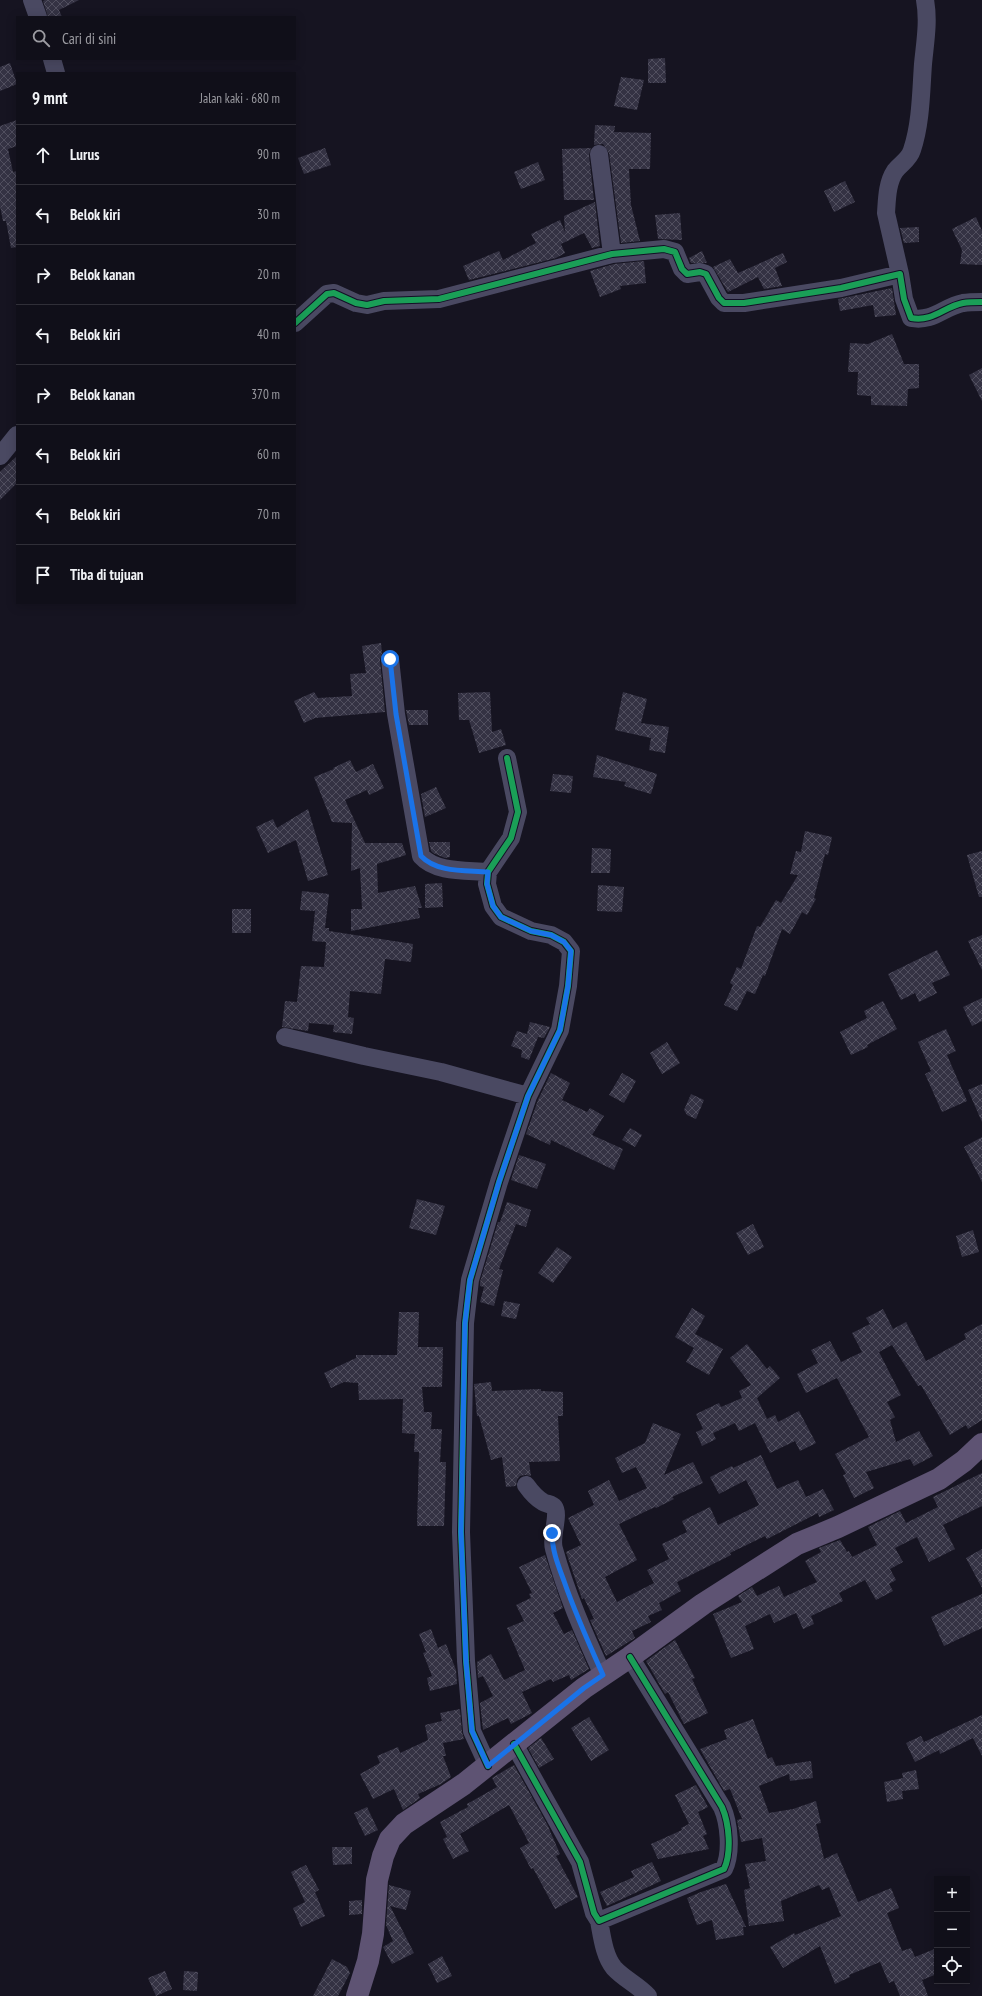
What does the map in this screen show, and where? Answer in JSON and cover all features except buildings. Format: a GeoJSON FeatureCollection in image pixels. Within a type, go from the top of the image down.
{"type":"FeatureCollection","features":[{"type":"Feature","properties":{"kind":"main road"},"geometry":{"type":"LineString","coordinates":[[357,1996],[368,1962],[373,1934],[377,1880],[383,1856],[390,1839],[404,1824],[464,1784],[584,1688],[630,1657],[703,1604],[797,1544],[838,1527],[938,1479],[964,1461],[982,1444]]}},
{"type":"Feature","properties":{"kind":"street"},"geometry":{"type":"LineString","coordinates":[[32,0],[38,16]]}},
{"type":"Feature","properties":{"kind":"street"},"geometry":{"type":"LineString","coordinates":[[925,0],[927,21],[919,116],[914,144],[906,162],[896,170],[892,178],[886,213],[900,274],[904,299],[911,318],[930,318],[964,303],[982,302]]}},
{"type":"Feature","properties":{"kind":"street"},"geometry":{"type":"LineString","coordinates":[[52,60],[56,72]]}},
{"type":"Feature","properties":{"kind":"street"},"geometry":{"type":"LineString","coordinates":[[599,154],[612,254]]}},
{"type":"Feature","properties":{"kind":"street"},"geometry":{"type":"LineString","coordinates":[[296,322],[327,294],[334,293],[356,303],[367,305],[384,300],[439,299],[612,254],[664,249],[675,252],[682,269],[687,274],[700,272],[706,274],[724,303],[744,303],[841,288],[900,274]]}},
{"type":"Feature","properties":{"kind":"street"},"geometry":{"type":"LineString","coordinates":[[0,456],[16,436]]}},
{"type":"Feature","properties":{"kind":"street"},"geometry":{"type":"LineString","coordinates":[[390,659],[396,714],[421,856],[426,861],[443,868],[488,872]]}},
{"type":"Feature","properties":{"kind":"street"},"geometry":{"type":"LineString","coordinates":[[488,1766],[472,1731],[466,1661],[461,1532],[465,1323],[470,1280],[499,1182],[528,1096],[560,1030],[568,986],[571,951],[564,942],[551,935],[531,931],[501,917],[493,906],[487,884],[488,872],[511,838],[518,812],[507,758]]}},
{"type":"Feature","properties":{"kind":"street"},"geometry":{"type":"LineString","coordinates":[[285,1037],[357,1055],[441,1072],[528,1096]]}},
{"type":"Feature","properties":{"kind":"street"},"geometry":{"type":"LineString","coordinates":[[526,1485],[532,1494],[554,1506],[557,1514],[552,1533],[554,1552],[577,1619],[603,1675]]}},
{"type":"Feature","properties":{"kind":"street"},"geometry":{"type":"LineString","coordinates":[[599,1921],[720,1872],[726,1866],[728,1844],[726,1817],[722,1807],[630,1657]]}},
{"type":"Feature","properties":{"kind":"street"},"geometry":{"type":"LineString","coordinates":[[514,1744],[580,1862],[594,1913],[599,1921],[605,1948],[614,1968],[640,1987],[648,1996]]}},
{"type":"Feature","properties":{"kind":"cycle path"},"geometry":{"type":"LineString","coordinates":[[296,322],[327,294],[334,293],[356,303],[367,305],[384,301],[439,299],[612,254],[664,249],[675,252],[682,269],[687,274],[700,272],[706,274],[719,298],[724,303],[744,303],[841,288],[900,274],[904,299],[911,318],[926,318],[956,305],[982,302]]}},
{"type":"Feature","properties":{"kind":"cycle path"},"geometry":{"type":"LineString","coordinates":[[488,1766],[472,1731],[466,1661],[461,1532],[465,1323],[470,1280],[499,1182],[528,1096],[560,1030],[568,986],[571,951],[564,942],[551,935],[531,931],[501,917],[493,906],[487,884],[488,872],[511,838],[518,812],[507,758]]}},
{"type":"Feature","properties":{"kind":"cycle path"},"geometry":{"type":"LineString","coordinates":[[514,1744],[580,1862],[594,1913],[599,1921],[724,1869],[728,1854],[729,1838],[722,1807],[630,1657]]}},
{"type":"Feature","properties":{"kind":"route"},"geometry":{"type":"LineString","coordinates":[[390,659],[396,714],[421,856],[426,861],[443,868],[488,872],[487,884],[493,906],[501,917],[531,931],[551,935],[564,942],[571,951],[568,986],[560,1030],[554,1046],[528,1096],[499,1182],[470,1280],[465,1323],[461,1532],[466,1661],[469,1715],[472,1731],[476,1743],[488,1766],[584,1688],[603,1675],[577,1619],[556,1559],[552,1544],[552,1533]]}}]}
